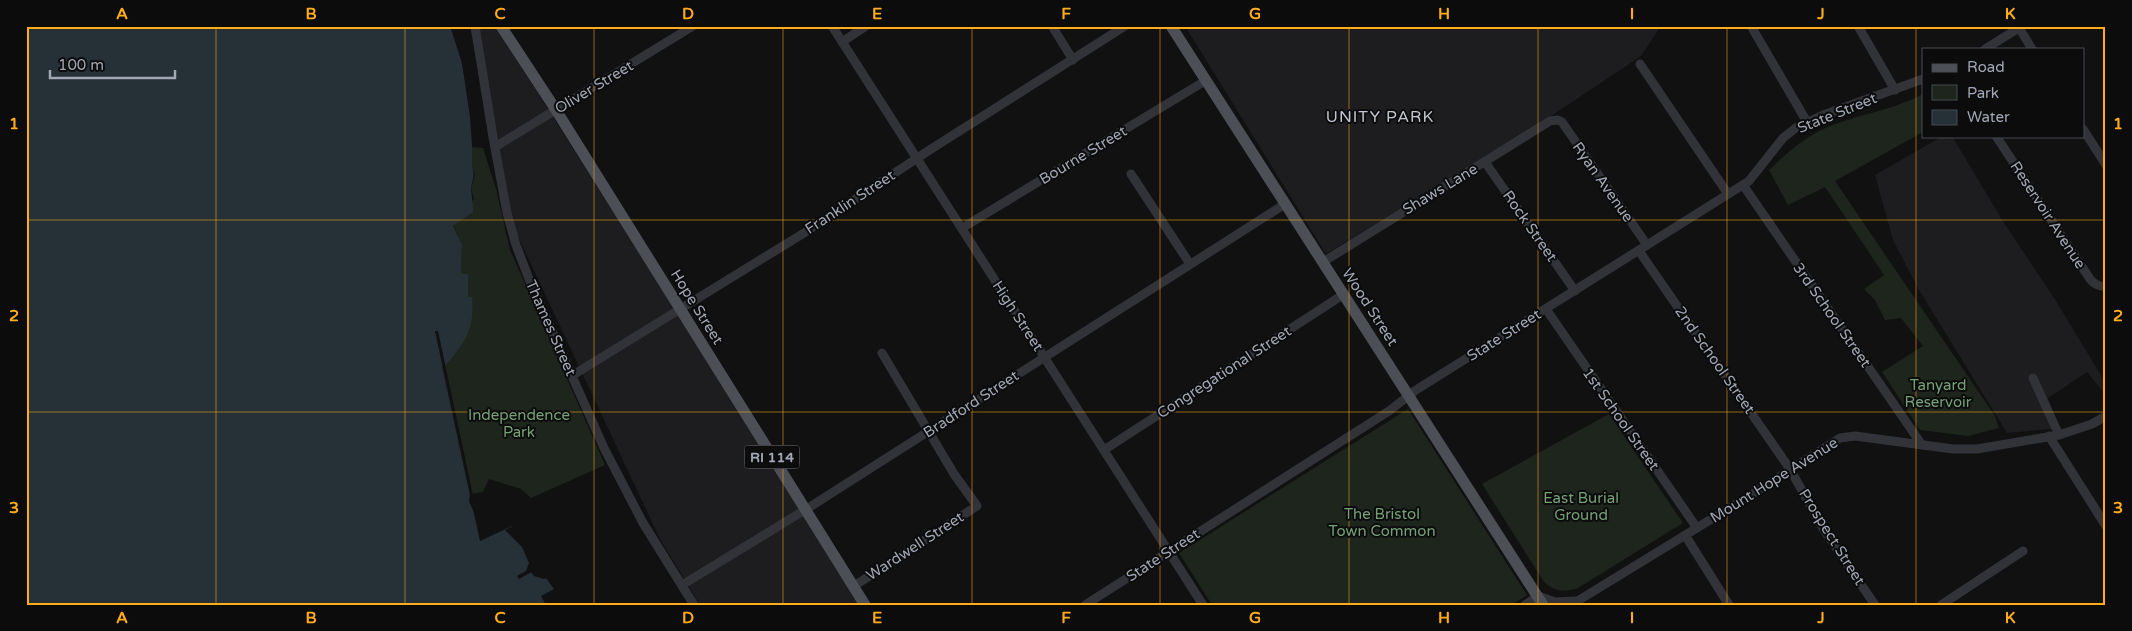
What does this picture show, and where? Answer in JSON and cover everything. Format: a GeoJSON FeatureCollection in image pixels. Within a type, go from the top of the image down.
{"type":"FeatureCollection","features":[{"type":"Feature","properties":{"kind":"main road","name":"Hope Street"},"geometry":{"type":"LineString","coordinates":[[500,26],[556,110],[865,605]]}},
{"type":"Feature","properties":{"kind":"main road","name":"Wood Street"},"geometry":{"type":"LineString","coordinates":[[1171,26],[1540,601]]}},
{"type":"Feature","properties":{"kind":"street","name":"Thames Street"},"geometry":{"type":"LineString","coordinates":[[475,26],[507,213],[516,245],[529,279],[604,448],[660,553],[694,605]]}},
{"type":"Feature","properties":{"kind":"street","name":"Oliver Street"},"geometry":{"type":"LineString","coordinates":[[495,147],[693,26]]}},
{"type":"Feature","properties":{"kind":"street","name":"High Street"},"geometry":{"type":"LineString","coordinates":[[832,26],[1203,605]]}},
{"type":"Feature","properties":{"kind":"street"},"geometry":{"type":"LineString","coordinates":[[842,42],[866,26]]}},
{"type":"Feature","properties":{"kind":"street"},"geometry":{"type":"LineString","coordinates":[[1052,26],[1073,60]]}},
{"type":"Feature","properties":{"kind":"street","name":"Franklin Street"},"geometry":{"type":"LineString","coordinates":[[573,375],[796,238],[917,158],[1125,26]]}},
{"type":"Feature","properties":{"kind":"street"},"geometry":{"type":"LineString","coordinates":[[1751,26],[1806,122]]}},
{"type":"Feature","properties":{"kind":"street"},"geometry":{"type":"LineString","coordinates":[[1858,26],[1895,90]]}},
{"type":"Feature","properties":{"kind":"street"},"geometry":{"type":"LineString","coordinates":[[1987,48],[2019,27],[2031,48]]}},
{"type":"Feature","properties":{"kind":"street"},"geometry":{"type":"LineString","coordinates":[[1640,64],[1728,194]]}},
{"type":"Feature","properties":{"kind":"street","name":"State Street"},"geometry":{"type":"LineString","coordinates":[[1085,605],[1389,412],[1409,396],[1743,185],[1755,176],[1788,133],[1806,122],[1922,79]]}},
{"type":"Feature","properties":{"kind":"street","name":"Bourne Street"},"geometry":{"type":"LineString","coordinates":[[962,228],[1205,81]]}},
{"type":"Feature","properties":{"kind":"street","name":"Shaws Lane"},"geometry":{"type":"LineString","coordinates":[[1323,262],[1550,120],[1558,120]]}},
{"type":"Feature","properties":{"kind":"street","name":"Ryan Avenue"},"geometry":{"type":"LineString","coordinates":[[1558,120],[1562,122],[1644,248]]}},
{"type":"Feature","properties":{"kind":"street"},"geometry":{"type":"LineString","coordinates":[[2084,131],[2106,165]]}},
{"type":"Feature","properties":{"kind":"street","name":"Reservoir Avenue"},"geometry":{"type":"LineString","coordinates":[[1997,138],[2094,284],[2101,287],[2106,286]]}},
{"type":"Feature","properties":{"kind":"street","name":"Rock Street"},"geometry":{"type":"LineString","coordinates":[[1485,162],[1575,291]]}},
{"type":"Feature","properties":{"kind":"street"},"geometry":{"type":"LineString","coordinates":[[1131,174],[1190,264]]}},
{"type":"Feature","properties":{"kind":"street","name":"3rd School Street"},"geometry":{"type":"LineString","coordinates":[[1743,185],[1922,445]]}},
{"type":"Feature","properties":{"kind":"street","name":"Bradford Street"},"geometry":{"type":"LineString","coordinates":[[682,585],[805,510],[1285,204]]}},
{"type":"Feature","properties":{"kind":"street","name":"2nd School Street"},"geometry":{"type":"LineString","coordinates":[[1644,248],[1790,469]]}},
{"type":"Feature","properties":{"kind":"street","name":"Congregational Street"},"geometry":{"type":"LineString","coordinates":[[1104,450],[1344,294]]}},
{"type":"Feature","properties":{"kind":"street","name":"1st School Street"},"geometry":{"type":"LineString","coordinates":[[1546,309],[1697,528]]}},
{"type":"Feature","properties":{"kind":"street"},"geometry":{"type":"LineString","coordinates":[[882,353],[928,431]]}},
{"type":"Feature","properties":{"kind":"street"},"geometry":{"type":"LineString","coordinates":[[2033,378],[2054,436],[2106,526]]}},
{"type":"Feature","properties":{"kind":"street","name":"Mount Hope Avenue"},"geometry":{"type":"LineString","coordinates":[[1540,601],[1574,603],[1697,528],[1834,440],[1846,436],[1977,449],[2054,436],[2092,424],[2106,416]]}},
{"type":"Feature","properties":{"kind":"street","name":"Wardwell Street"},"geometry":{"type":"LineString","coordinates":[[854,586],[977,506],[954,474],[928,431]]}},
{"type":"Feature","properties":{"kind":"street","name":"Prospect Street"},"geometry":{"type":"LineString","coordinates":[[1790,469],[1824,530],[1875,605]]}},
{"type":"Feature","properties":{"kind":"street"},"geometry":{"type":"LineString","coordinates":[[1685,535],[1729,605]]}},
{"type":"Feature","properties":{"kind":"street"},"geometry":{"type":"LineString","coordinates":[[1941,605],[2023,551]]}},
{"type":"Feature","properties":{"kind":"street"},"geometry":{"type":"LineString","coordinates":[[1525,605],[1540,601]]}},
{"type":"Feature","properties":{"kind":"shaded area"},"geometry":{"type":"Polygon","coordinates":[[[470,26],[495,26],[863,605],[700,605],[660,539],[507,213],[470,26]]]}},
{"type":"Feature","properties":{"kind":"shaded area"},"geometry":{"type":"Polygon","coordinates":[[[1185,26],[1661,26],[1641,56],[1548,118],[1326,254],[1185,26]]]}},
{"type":"Feature","properties":{"kind":"shaded area"},"geometry":{"type":"Polygon","coordinates":[[[1940,138],[1953,138],[2004,223],[2056,301],[2105,382],[2104,393],[2087,372],[2048,398],[2059,428],[2007,433],[1919,290],[1893,240],[1875,175],[1940,138]]]}},
{"type":"Feature","properties":{"kind":"green space","name":"Tanyard Reservoir"},"geometry":{"type":"Polygon","coordinates":[[[1922,94],[1922,133],[1835,181],[1995,416],[1999,428],[1968,436],[1920,430],[1882,372],[1923,346],[1901,318],[1885,320],[1875,300],[1864,289],[1884,275],[1825,187],[1788,205],[1769,170],[1811,135],[1840,123],[1922,94]]]}},
{"type":"Feature","properties":{"kind":"green space","name":"Independence Park"},"geometry":{"type":"Polygon","coordinates":[[[472,147],[483,148],[496,189],[510,250],[605,465],[531,498],[521,489],[489,479],[483,492],[470,494],[442,365],[472,297],[468,297],[468,274],[461,273],[462,244],[453,225],[474,199],[471,189],[475,174],[472,166],[472,147]]]}},
{"type":"Feature","properties":{"kind":"green space","name":"The Bristol Town Common"},"geometry":{"type":"Polygon","coordinates":[[[1408,409],[1527,595],[1511,605],[1212,605],[1179,553],[1408,409]]]}},
{"type":"Feature","properties":{"kind":"green space","name":"East Burial Ground"},"geometry":{"type":"Polygon","coordinates":[[[1609,414],[1683,523],[1578,588],[1564,591],[1555,589],[1544,582],[1482,484],[1609,414]]]}},
{"type":"Feature","properties":{"kind":"water"},"geometry":{"type":"Polygon","coordinates":[[[26,26],[454,26],[472,112],[472,166],[474,173],[471,191],[473,212],[453,226],[462,244],[461,273],[468,274],[468,297],[472,297],[473,308],[467,335],[458,350],[445,366],[442,366],[480,541],[512,526],[536,568],[531,572],[534,576],[546,578],[554,589],[541,596],[546,605],[26,605],[26,26]]]}},
{"type":"Feature","properties":{"kind":"pier"},"geometry":{"type":"Polygon","coordinates":[[[450,26],[456,26],[471,87],[475,139],[472,145],[462,63],[450,26]]]}},
{"type":"Feature","properties":{"kind":"pier"},"geometry":{"type":"Polygon","coordinates":[[[435,331],[438,331],[477,514],[475,515],[469,501],[470,494],[435,331]]]}},
{"type":"Feature","properties":{"kind":"pier"},"geometry":{"type":"Polygon","coordinates":[[[515,525],[527,541],[526,545],[539,568],[519,579],[517,576],[526,571],[529,563],[522,547],[505,530],[515,525]]]}},
{"type":"Feature","properties":{"kind":"district","name":"UNITY PARK"},"geometry":{"type":"Point","coordinates":[1380,117]}}]}
